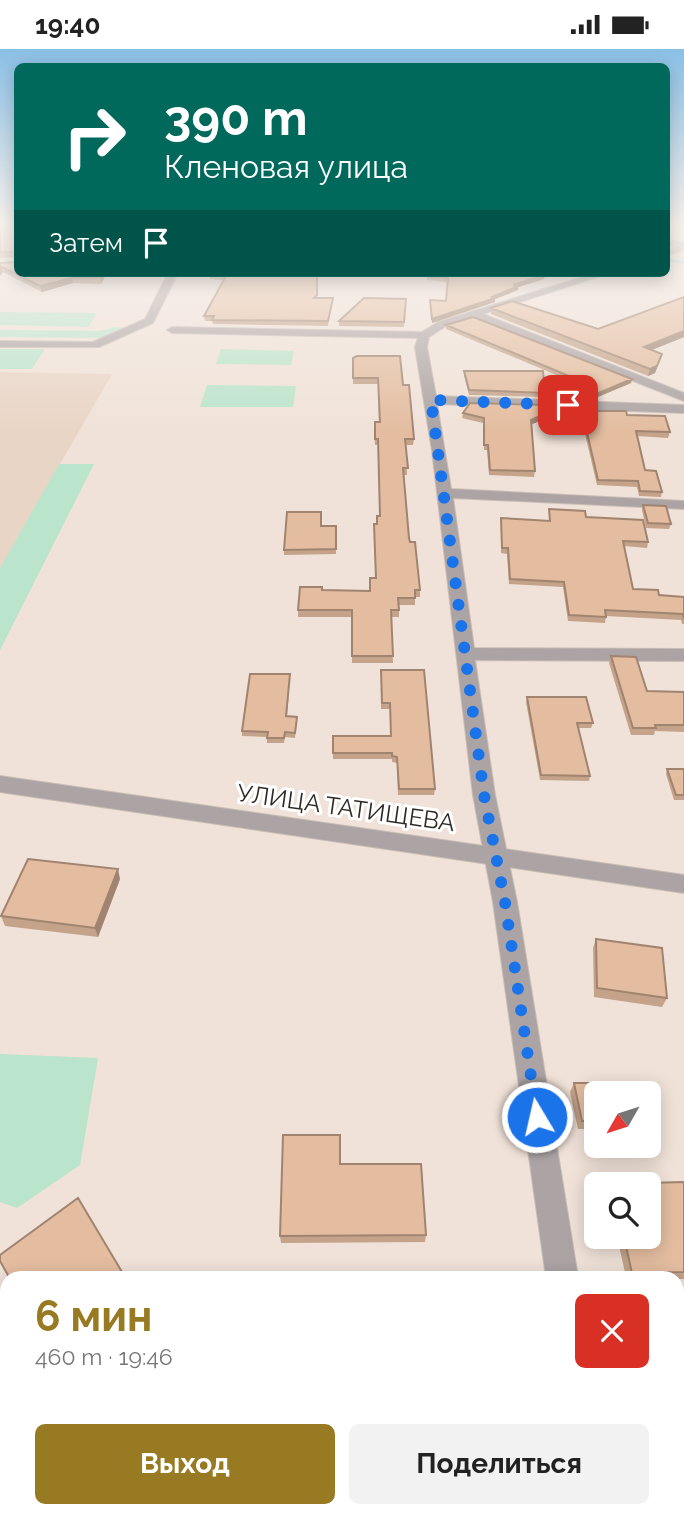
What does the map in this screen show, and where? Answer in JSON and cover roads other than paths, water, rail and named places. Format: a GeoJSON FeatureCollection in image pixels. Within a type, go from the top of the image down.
{"type":"FeatureCollection","features":[{"type":"Feature","properties":{"kind":"street"},"geometry":{"type":"LineString","coordinates":[[0,344],[95,345],[143,325],[152,315],[163,294]]}},
{"type":"Feature","properties":{"kind":"street"},"geometry":{"type":"LineString","coordinates":[[172,330],[424,335],[442,324],[539,294]]}},
{"type":"Feature","properties":{"kind":"street"},"geometry":{"type":"LineString","coordinates":[[473,314],[684,397]]}},
{"type":"Feature","properties":{"kind":"street"},"geometry":{"type":"LineString","coordinates":[[424,335],[421,347],[431,400],[484,795],[497,856],[561,1271]]}},
{"type":"Feature","properties":{"kind":"street"},"geometry":{"type":"LineString","coordinates":[[431,400],[684,409]]}},
{"type":"Feature","properties":{"kind":"street"},"geometry":{"type":"LineString","coordinates":[[444,493],[684,505]]}},
{"type":"Feature","properties":{"kind":"street"},"geometry":{"type":"LineString","coordinates":[[465,653],[684,655]]}},
{"type":"Feature","properties":{"kind":"street","name":"УЛИЦА ТАТИЩЕВА"},"geometry":{"type":"LineString","coordinates":[[0,784],[684,884]]}}]}
